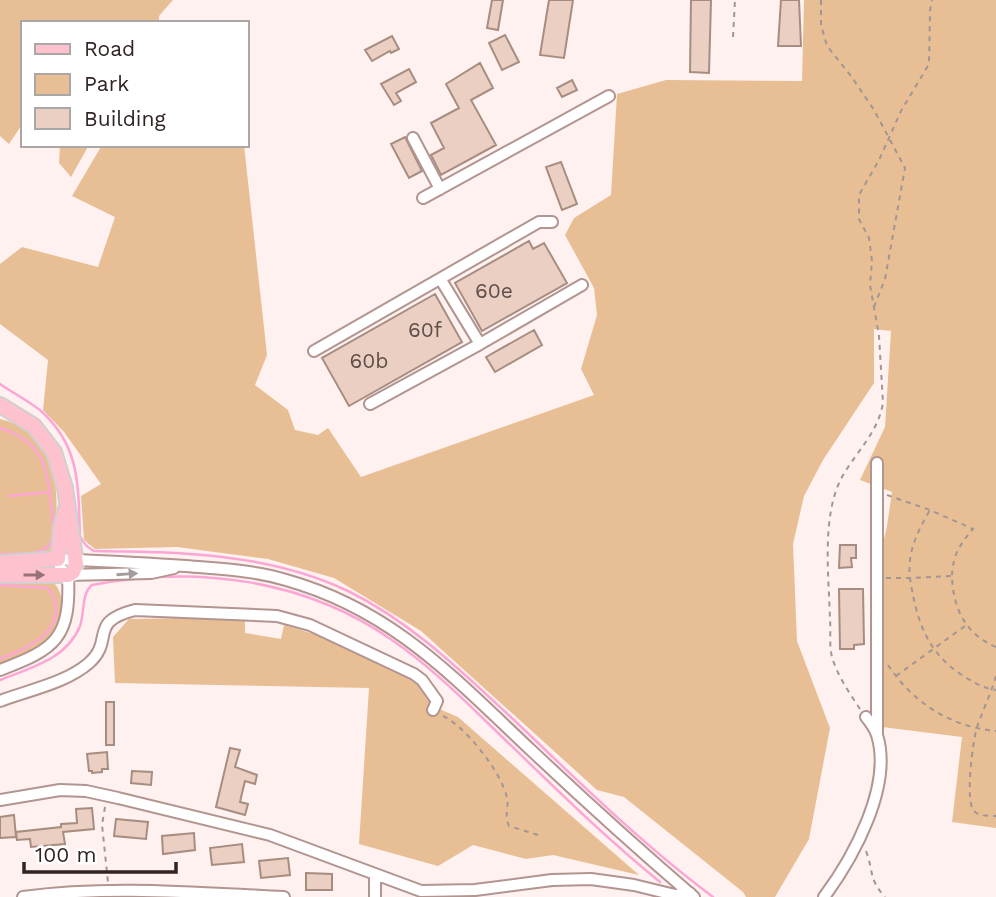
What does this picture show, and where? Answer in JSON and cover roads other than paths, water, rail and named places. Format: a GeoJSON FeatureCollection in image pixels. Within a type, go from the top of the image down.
{"type":"FeatureCollection","features":[{"type":"Feature","properties":{"kind":"main road"},"geometry":{"type":"LineString","coordinates":[[0,405],[34,426],[54,452],[63,474],[76,560],[75,569],[68,575],[0,575]]}},
{"type":"Feature","properties":{"kind":"main road"},"geometry":{"type":"LineString","coordinates":[[0,411],[15,414]]}},
{"type":"Feature","properties":{"kind":"main road"},"geometry":{"type":"LineString","coordinates":[[0,563],[58,559],[61,527],[67,508]]}},
{"type":"Feature","properties":{"kind":"street"},"geometry":{"type":"LineString","coordinates":[[423,198],[610,96]]}},
{"type":"Feature","properties":{"kind":"street"},"geometry":{"type":"LineString","coordinates":[[413,138],[440,189]]}},
{"type":"Feature","properties":{"kind":"street"},"geometry":{"type":"LineString","coordinates":[[314,351],[539,222],[552,222]]}},
{"type":"Feature","properties":{"kind":"street"},"geometry":{"type":"LineString","coordinates":[[441,280],[480,344]]}},
{"type":"Feature","properties":{"kind":"street"},"geometry":{"type":"LineString","coordinates":[[370,404],[583,285]]}},
{"type":"Feature","properties":{"kind":"street"},"geometry":{"type":"LineString","coordinates":[[824,897],[850,860],[861,836],[872,807],[878,778],[877,463]]}},
{"type":"Feature","properties":{"kind":"street"},"geometry":{"type":"LineString","coordinates":[[185,566],[151,573],[68,575],[61,569],[58,559],[149,562],[241,570],[285,579],[335,596],[414,642],[620,834],[692,895]]}},
{"type":"Feature","properties":{"kind":"street"},"geometry":{"type":"LineString","coordinates":[[0,670],[30,659],[51,646],[61,633],[69,606],[68,575]]}},
{"type":"Feature","properties":{"kind":"street"},"geometry":{"type":"LineString","coordinates":[[0,701],[74,674],[92,661],[110,619],[116,615],[135,610],[188,611],[301,618],[414,674],[434,693],[437,701],[433,710]]}},
{"type":"Feature","properties":{"kind":"street"},"geometry":{"type":"LineString","coordinates":[[866,717],[877,733]]}},
{"type":"Feature","properties":{"kind":"street"},"geometry":{"type":"LineString","coordinates":[[0,800],[60,790],[86,791],[270,835],[420,894],[552,880],[592,879],[675,895],[692,895]]}},
{"type":"Feature","properties":{"kind":"street"},"geometry":{"type":"LineString","coordinates":[[374,874],[375,897]]}},
{"type":"Feature","properties":{"kind":"street"},"geometry":{"type":"LineString","coordinates":[[23,897],[65,891],[172,890],[284,897]]}},
{"type":"Feature","properties":{"kind":"waterway"},"geometry":{"type":"LineString","coordinates":[[0,384],[41,411],[64,439],[75,469],[80,536],[89,548],[94,551],[191,554],[256,562],[318,578],[372,604],[416,634],[456,667],[636,834],[713,897]]}},
{"type":"Feature","properties":{"kind":"waterway"},"geometry":{"type":"LineString","coordinates":[[0,428],[27,441],[42,461],[49,485],[53,531],[51,543],[44,549],[32,553],[0,554]]}},
{"type":"Feature","properties":{"kind":"waterway"},"geometry":{"type":"LineString","coordinates":[[9,496],[50,492]]}},
{"type":"Feature","properties":{"kind":"waterway"},"geometry":{"type":"LineString","coordinates":[[0,680],[46,661],[66,647],[80,626],[85,598],[92,585],[131,579],[210,578],[248,582],[286,591],[323,603],[358,619],[406,650],[446,683],[597,827],[660,882]]}},
{"type":"Feature","properties":{"kind":"waterway"},"geometry":{"type":"LineString","coordinates":[[0,585],[47,588],[56,608],[55,618],[45,635],[28,647],[0,659]]}}]}
